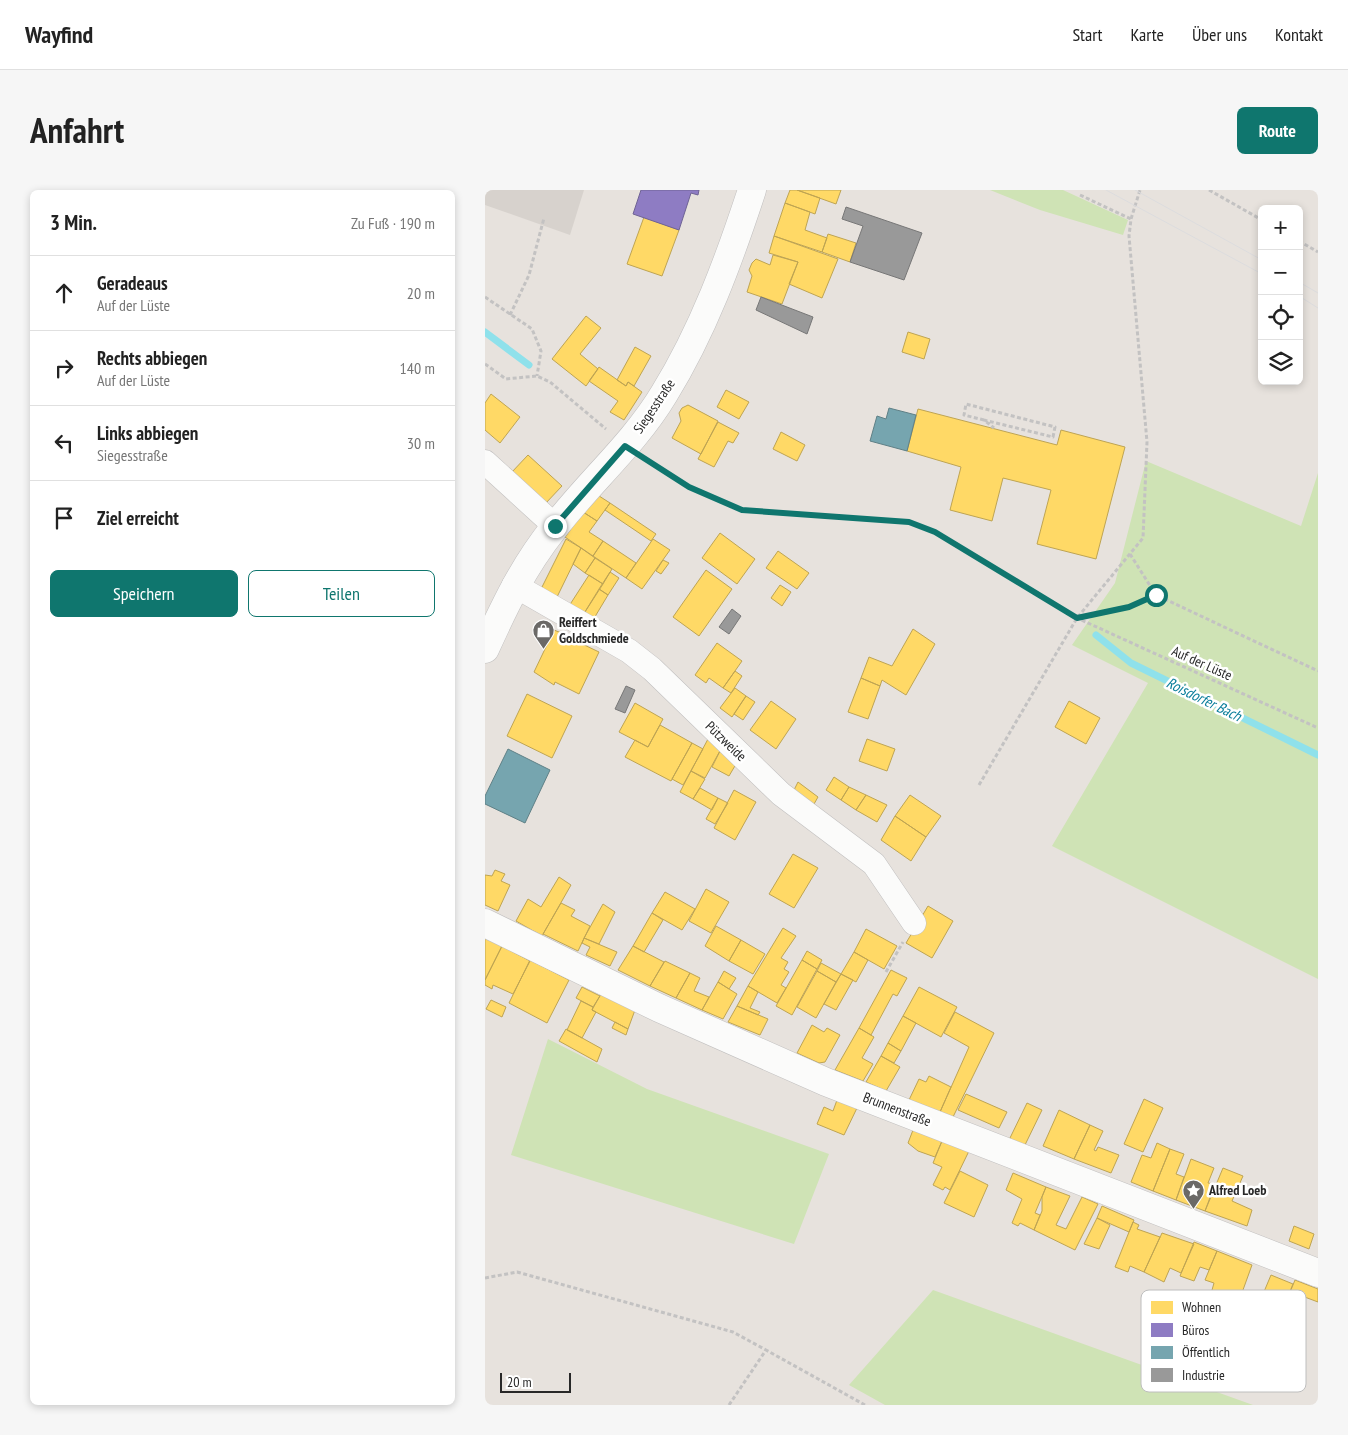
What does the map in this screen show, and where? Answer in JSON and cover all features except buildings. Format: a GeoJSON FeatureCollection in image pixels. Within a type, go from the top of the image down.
{"type":"FeatureCollection","features":[{"type":"Feature","properties":{"kind":"street","name":"Siegesstraße"},"geometry":{"type":"LineString","coordinates":[[485,649],[514,585],[555,526],[625,446],[664,395],[693,340],[727,266],[752,190]]}},
{"type":"Feature","properties":{"kind":"street"},"geometry":{"type":"LineString","coordinates":[[485,462],[555,526]]}},
{"type":"Feature","properties":{"kind":"street","name":"Pützweide"},"geometry":{"type":"LineString","coordinates":[[514,585],[629,651],[652,669],[781,794],[874,864],[914,924]]}},
{"type":"Feature","properties":{"kind":"street","name":"Brunnenstraße"},"geometry":{"type":"LineString","coordinates":[[485,923],[659,1008],[826,1082],[1318,1273]]}},
{"type":"Feature","properties":{"kind":"path"},"geometry":{"type":"LineString","coordinates":[[979,785],[1077,618],[1143,538],[1147,442],[1129,236],[1131,219],[1140,190]]}},
{"type":"Feature","properties":{"kind":"path"},"geometry":{"type":"LineString","coordinates":[[1209,190],[1258,218]]}},
{"type":"Feature","properties":{"kind":"path"},"geometry":{"type":"LineString","coordinates":[[1080,195],[1131,219]]}},
{"type":"Feature","properties":{"kind":"path"},"geometry":{"type":"LineString","coordinates":[[510,315],[529,275],[544,218]]}},
{"type":"Feature","properties":{"kind":"path"},"geometry":{"type":"LineString","coordinates":[[1303,244],[1318,252]]}},
{"type":"Feature","properties":{"kind":"path"},"geometry":{"type":"LineString","coordinates":[[485,297],[532,329],[541,351],[537,376],[505,379],[485,364]]}},
{"type":"Feature","properties":{"kind":"path","name":"Auf der Lüste"},"geometry":{"type":"LineString","coordinates":[[537,376],[550,382],[625,446],[689,487],[742,510],[909,522],[935,532],[1077,618],[1318,728]]}},
{"type":"Feature","properties":{"kind":"path"},"geometry":{"type":"LineString","coordinates":[[984,420],[1053,438],[1055,427],[966,404],[963,415],[984,420],[994,428]]}},
{"type":"Feature","properties":{"kind":"path"},"geometry":{"type":"LineString","coordinates":[[1130,554],[1156,595],[1318,672]]}},
{"type":"Feature","properties":{"kind":"path"},"geometry":{"type":"LineString","coordinates":[[1077,618],[1129,607],[1156,595]]}},
{"type":"Feature","properties":{"kind":"path"},"geometry":{"type":"LineString","coordinates":[[886,972],[914,924]]}},
{"type":"Feature","properties":{"kind":"path"},"geometry":{"type":"LineString","coordinates":[[485,1278],[517,1272],[733,1332],[865,1405]]}},
{"type":"Feature","properties":{"kind":"path"},"geometry":{"type":"LineString","coordinates":[[729,1405],[766,1350]]}},
{"type":"Feature","properties":{"kind":"green space"},"geometry":{"type":"Polygon","coordinates":[[[990,190],[1063,190],[1128,220],[1123,235],[1040,210],[990,190]]]}},
{"type":"Feature","properties":{"kind":"green space"},"geometry":{"type":"Polygon","coordinates":[[[1146,461],[1301,526],[1318,473],[1318,979],[1052,846],[1148,683],[1072,645],[1115,583],[1146,461]]]}},
{"type":"Feature","properties":{"kind":"green space"},"geometry":{"type":"Polygon","coordinates":[[[548,1039],[647,1089],[829,1154],[794,1244],[511,1155],[548,1039]]]}},
{"type":"Feature","properties":{"kind":"green space"},"geometry":{"type":"Polygon","coordinates":[[[933,1290],[1141,1365],[1141,1392],[1217,1392],[1253,1405],[885,1405],[849,1385],[933,1290]]]}},
{"type":"Feature","properties":{"kind":"shaded area"},"geometry":{"type":"Polygon","coordinates":[[[485,190],[584,190],[570,235],[485,205],[485,190]]]}},
{"type":"Feature","properties":{"kind":"waterway","name":"Roisdorfer Bach"},"geometry":{"type":"LineString","coordinates":[[485,332],[529,365]]}},
{"type":"Feature","properties":{"kind":"waterway","name":"Roisdorfer Bach"},"geometry":{"type":"LineString","coordinates":[[1096,635],[1131,663],[1318,755]]}},
{"type":"Feature","properties":{"kind":"tram line"},"geometry":{"type":"LineString","coordinates":[[1106,190],[1258,272]]}},
{"type":"Feature","properties":{"kind":"tram line"},"geometry":{"type":"LineString","coordinates":[[1135,190],[1258,258]]}},
{"type":"Feature","properties":{"kind":"tram line"},"geometry":{"type":"LineString","coordinates":[[1303,284],[1318,293]]}},
{"type":"Feature","properties":{"kind":"tram line"},"geometry":{"type":"LineString","coordinates":[[1303,299],[1318,308]]}},
{"type":"Feature","properties":{"kind":"place","name":"Reiffert Goldschmiede"},"geometry":{"type":"Point","coordinates":[543,649]}},
{"type":"Feature","properties":{"kind":"place","name":"Alfred Loeb"},"geometry":{"type":"Point","coordinates":[1193,1209]}},
{"type":"Feature","properties":{"kind":"route"},"geometry":{"type":"LineString","coordinates":[[555,526],[625,446],[689,487],[742,510],[909,522],[935,532],[1077,618],[1129,607],[1156,595]]}}]}
